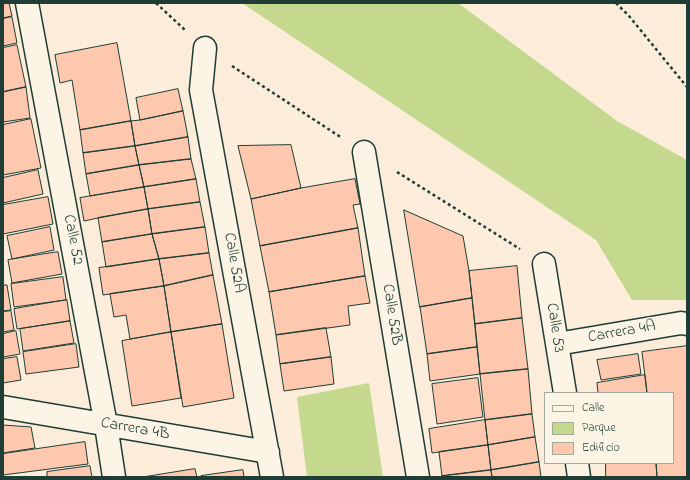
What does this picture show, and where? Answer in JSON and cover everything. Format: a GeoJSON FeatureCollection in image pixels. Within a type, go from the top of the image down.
{"type":"FeatureCollection","features":[{"type":"Feature","properties":{"kind":"street","name":"Calle 52"},"geometry":{"type":"LineString","coordinates":[[27,3],[106,425],[114,477]]}},
{"type":"Feature","properties":{"kind":"street","name":"Calle 52A"},"geometry":{"type":"LineString","coordinates":[[205,48],[201,90],[272,477]]}},
{"type":"Feature","properties":{"kind":"street","name":"Calle 52B"},"geometry":{"type":"LineString","coordinates":[[364,152],[418,477]]}},
{"type":"Feature","properties":{"kind":"street","name":"Calle 53"},"geometry":{"type":"LineString","coordinates":[[544,264],[565,392]]}},
{"type":"Feature","properties":{"kind":"street","name":"Carrera 4A"},"geometry":{"type":"LineString","coordinates":[[557,344],[681,323],[687,324]]}},
{"type":"Feature","properties":{"kind":"street","name":"Carrera 4B"},"geometry":{"type":"LineString","coordinates":[[3,407],[268,452]]}},
{"type":"Feature","properties":{"kind":"street"},"geometry":{"type":"LineString","coordinates":[[577,464],[579,477]]}},
{"type":"Feature","properties":{"kind":"path"},"geometry":{"type":"LineString","coordinates":[[616,3],[629,16],[687,86]]}},
{"type":"Feature","properties":{"kind":"green space"},"geometry":{"type":"Polygon","coordinates":[[[242,3],[458,3],[617,121],[687,160],[687,300],[632,300],[596,240],[242,3]]]}},
{"type":"Feature","properties":{"kind":"green space"},"geometry":{"type":"Polygon","coordinates":[[[369,383],[383,477],[307,477],[297,397],[369,383]]]}},
{"type":"Feature","properties":{"kind":"building"},"geometry":{"type":"Polygon","coordinates":[[[3,3],[9,3],[12,16],[3,18],[3,3]]]}},
{"type":"Feature","properties":{"kind":"building"},"geometry":{"type":"Polygon","coordinates":[[[12,17],[17,43],[3,46],[3,19],[12,17]]]}},
{"type":"Feature","properties":{"kind":"building"},"geometry":{"type":"Polygon","coordinates":[[[117,43],[131,121],[80,130],[72,80],[60,83],[55,55],[117,43]]]}},
{"type":"Feature","properties":{"kind":"building"},"geometry":{"type":"Polygon","coordinates":[[[17,45],[26,87],[3,92],[3,48],[17,45]]]}},
{"type":"Feature","properties":{"kind":"building"},"geometry":{"type":"Polygon","coordinates":[[[26,87],[30,118],[3,122],[3,92],[26,87]]]}},
{"type":"Feature","properties":{"kind":"building"},"geometry":{"type":"Polygon","coordinates":[[[178,89],[183,111],[140,120],[136,98],[178,89]]]}},
{"type":"Feature","properties":{"kind":"building"},"geometry":{"type":"Polygon","coordinates":[[[183,111],[188,137],[135,146],[131,121],[183,111]]]}},
{"type":"Feature","properties":{"kind":"building"},"geometry":{"type":"Polygon","coordinates":[[[31,119],[41,168],[3,175],[3,125],[31,119]]]}},
{"type":"Feature","properties":{"kind":"building"},"geometry":{"type":"Polygon","coordinates":[[[131,121],[135,146],[83,153],[80,130],[131,121]]]}},
{"type":"Feature","properties":{"kind":"building"},"geometry":{"type":"Polygon","coordinates":[[[188,137],[191,159],[139,165],[135,146],[188,137]]]}},
{"type":"Feature","properties":{"kind":"building"},"geometry":{"type":"Polygon","coordinates":[[[291,145],[301,188],[251,199],[238,146],[291,145]]]}},
{"type":"Feature","properties":{"kind":"building"},"geometry":{"type":"Polygon","coordinates":[[[135,146],[139,165],[86,174],[83,153],[135,146]]]}},
{"type":"Feature","properties":{"kind":"building"},"geometry":{"type":"Polygon","coordinates":[[[191,159],[196,179],[144,187],[139,165],[191,159]]]}},
{"type":"Feature","properties":{"kind":"building"},"geometry":{"type":"Polygon","coordinates":[[[139,165],[144,187],[90,196],[86,174],[139,165]]]}},
{"type":"Feature","properties":{"kind":"building"},"geometry":{"type":"Polygon","coordinates":[[[38,170],[43,194],[3,203],[3,178],[38,170]]]}},
{"type":"Feature","properties":{"kind":"building"},"geometry":{"type":"Polygon","coordinates":[[[196,179],[200,202],[148,209],[144,187],[196,179]]]}},
{"type":"Feature","properties":{"kind":"building"},"geometry":{"type":"Polygon","coordinates":[[[355,179],[360,204],[353,205],[358,228],[260,246],[251,199],[301,188],[355,179]]]}},
{"type":"Feature","properties":{"kind":"building"},"geometry":{"type":"Polygon","coordinates":[[[144,187],[148,209],[84,221],[80,198],[144,187]]]}},
{"type":"Feature","properties":{"kind":"building"},"geometry":{"type":"Polygon","coordinates":[[[48,197],[53,224],[3,234],[3,205],[48,197]]]}},
{"type":"Feature","properties":{"kind":"building"},"geometry":{"type":"Polygon","coordinates":[[[200,202],[205,227],[152,234],[148,209],[200,202]]]}},
{"type":"Feature","properties":{"kind":"building"},"geometry":{"type":"Polygon","coordinates":[[[148,209],[152,234],[102,242],[98,218],[148,209]]]}},
{"type":"Feature","properties":{"kind":"building"},"geometry":{"type":"Polygon","coordinates":[[[404,210],[463,236],[472,298],[420,307],[404,210]]]}},
{"type":"Feature","properties":{"kind":"building"},"geometry":{"type":"Polygon","coordinates":[[[50,227],[54,250],[12,259],[7,236],[50,227]]]}},
{"type":"Feature","properties":{"kind":"building"},"geometry":{"type":"Polygon","coordinates":[[[205,227],[209,253],[159,259],[152,234],[205,227]]]}},
{"type":"Feature","properties":{"kind":"building"},"geometry":{"type":"Polygon","coordinates":[[[358,228],[365,276],[269,292],[260,246],[358,228]]]}},
{"type":"Feature","properties":{"kind":"building"},"geometry":{"type":"Polygon","coordinates":[[[152,234],[159,259],[106,267],[102,242],[152,234]]]}},
{"type":"Feature","properties":{"kind":"building"},"geometry":{"type":"Polygon","coordinates":[[[58,252],[62,274],[12,283],[8,260],[58,252]]]}},
{"type":"Feature","properties":{"kind":"building"},"geometry":{"type":"Polygon","coordinates":[[[209,253],[213,275],[164,286],[159,259],[209,253]]]}},
{"type":"Feature","properties":{"kind":"building"},"geometry":{"type":"Polygon","coordinates":[[[159,259],[164,286],[103,295],[99,268],[159,259]]]}},
{"type":"Feature","properties":{"kind":"building"},"geometry":{"type":"Polygon","coordinates":[[[517,266],[522,318],[475,324],[469,271],[517,266]]]}},
{"type":"Feature","properties":{"kind":"building"},"geometry":{"type":"Polygon","coordinates":[[[213,275],[222,324],[171,332],[164,286],[213,275]]]}},
{"type":"Feature","properties":{"kind":"building"},"geometry":{"type":"Polygon","coordinates":[[[365,276],[370,303],[348,306],[350,325],[276,335],[269,292],[365,276]]]}},
{"type":"Feature","properties":{"kind":"building"},"geometry":{"type":"Polygon","coordinates":[[[63,277],[66,300],[14,307],[11,284],[63,277]]]}},
{"type":"Feature","properties":{"kind":"building"},"geometry":{"type":"Polygon","coordinates":[[[3,285],[7,285],[11,310],[3,311],[3,285]]]}},
{"type":"Feature","properties":{"kind":"building"},"geometry":{"type":"Polygon","coordinates":[[[164,286],[171,332],[130,339],[126,315],[114,317],[110,294],[164,286]]]}},
{"type":"Feature","properties":{"kind":"building"},"geometry":{"type":"Polygon","coordinates":[[[472,298],[477,347],[427,354],[420,307],[472,298]]]}},
{"type":"Feature","properties":{"kind":"building"},"geometry":{"type":"Polygon","coordinates":[[[67,300],[70,321],[17,329],[14,309],[67,300]]]}},
{"type":"Feature","properties":{"kind":"building"},"geometry":{"type":"Polygon","coordinates":[[[11,311],[14,330],[3,332],[3,312],[11,311]]]}},
{"type":"Feature","properties":{"kind":"building"},"geometry":{"type":"Polygon","coordinates":[[[522,318],[528,369],[480,374],[475,324],[522,318]]]}},
{"type":"Feature","properties":{"kind":"building"},"geometry":{"type":"Polygon","coordinates":[[[70,321],[74,343],[23,351],[20,329],[70,321]]]}},
{"type":"Feature","properties":{"kind":"building"},"geometry":{"type":"Polygon","coordinates":[[[222,324],[234,398],[183,407],[171,332],[222,324]]]}},
{"type":"Feature","properties":{"kind":"building"},"geometry":{"type":"Polygon","coordinates":[[[326,328],[331,357],[280,364],[276,335],[326,328]]]}},
{"type":"Feature","properties":{"kind":"building"},"geometry":{"type":"Polygon","coordinates":[[[16,331],[20,354],[3,357],[3,334],[16,331]]]}},
{"type":"Feature","properties":{"kind":"building"},"geometry":{"type":"Polygon","coordinates":[[[171,332],[181,398],[132,406],[122,341],[171,332]]]}},
{"type":"Feature","properties":{"kind":"building"},"geometry":{"type":"Polygon","coordinates":[[[76,344],[79,367],[26,374],[23,352],[76,344]]]}},
{"type":"Feature","properties":{"kind":"building"},"geometry":{"type":"Polygon","coordinates":[[[687,346],[687,477],[657,477],[656,464],[674,464],[674,392],[647,392],[642,352],[687,346]]]}},
{"type":"Feature","properties":{"kind":"building"},"geometry":{"type":"Polygon","coordinates":[[[477,347],[480,374],[430,381],[427,354],[477,347]]]}},
{"type":"Feature","properties":{"kind":"building"},"geometry":{"type":"Polygon","coordinates":[[[638,354],[641,374],[601,380],[597,360],[638,354]]]}},
{"type":"Feature","properties":{"kind":"building"},"geometry":{"type":"Polygon","coordinates":[[[17,357],[21,380],[3,383],[3,359],[17,357]]]}},
{"type":"Feature","properties":{"kind":"building"},"geometry":{"type":"Polygon","coordinates":[[[331,357],[334,384],[284,391],[280,364],[331,357]]]}},
{"type":"Feature","properties":{"kind":"building"},"geometry":{"type":"Polygon","coordinates":[[[528,369],[532,414],[485,420],[480,374],[528,369]]]}},
{"type":"Feature","properties":{"kind":"building"},"geometry":{"type":"Polygon","coordinates":[[[645,375],[647,392],[598,392],[597,383],[645,375]]]}},
{"type":"Feature","properties":{"kind":"building"},"geometry":{"type":"Polygon","coordinates":[[[478,378],[483,417],[437,424],[432,384],[478,378]]]}},
{"type":"Feature","properties":{"kind":"building"},"geometry":{"type":"Polygon","coordinates":[[[532,414],[535,437],[488,445],[485,420],[532,414]]]}},
{"type":"Feature","properties":{"kind":"building"},"geometry":{"type":"Polygon","coordinates":[[[485,420],[488,445],[432,453],[429,429],[485,420]]]}},
{"type":"Feature","properties":{"kind":"building"},"geometry":{"type":"Polygon","coordinates":[[[3,425],[31,427],[35,448],[3,453],[3,425]]]}},
{"type":"Feature","properties":{"kind":"building"},"geometry":{"type":"Polygon","coordinates":[[[535,437],[539,462],[491,470],[488,445],[535,437]]]}},
{"type":"Feature","properties":{"kind":"building"},"geometry":{"type":"Polygon","coordinates":[[[85,442],[88,464],[3,475],[3,454],[85,442]]]}},
{"type":"Feature","properties":{"kind":"building"},"geometry":{"type":"Polygon","coordinates":[[[488,445],[491,470],[442,476],[439,452],[488,445]]]}},
{"type":"Feature","properties":{"kind":"building"},"geometry":{"type":"Polygon","coordinates":[[[539,462],[541,477],[492,477],[491,470],[539,462]]]}},
{"type":"Feature","properties":{"kind":"building"},"geometry":{"type":"Polygon","coordinates":[[[606,464],[656,464],[657,477],[606,477],[606,464]]]}},
{"type":"Feature","properties":{"kind":"building"},"geometry":{"type":"Polygon","coordinates":[[[90,466],[92,477],[47,477],[47,472],[90,466]]]}},
{"type":"Feature","properties":{"kind":"building"},"geometry":{"type":"Polygon","coordinates":[[[195,469],[197,477],[143,477],[195,469]]]}},
{"type":"Feature","properties":{"kind":"building"},"geometry":{"type":"Polygon","coordinates":[[[243,470],[244,477],[201,477],[201,476],[243,470]]]}},
{"type":"Feature","properties":{"kind":"building"},"geometry":{"type":"Polygon","coordinates":[[[491,470],[492,477],[442,476],[491,470]]]}}]}
